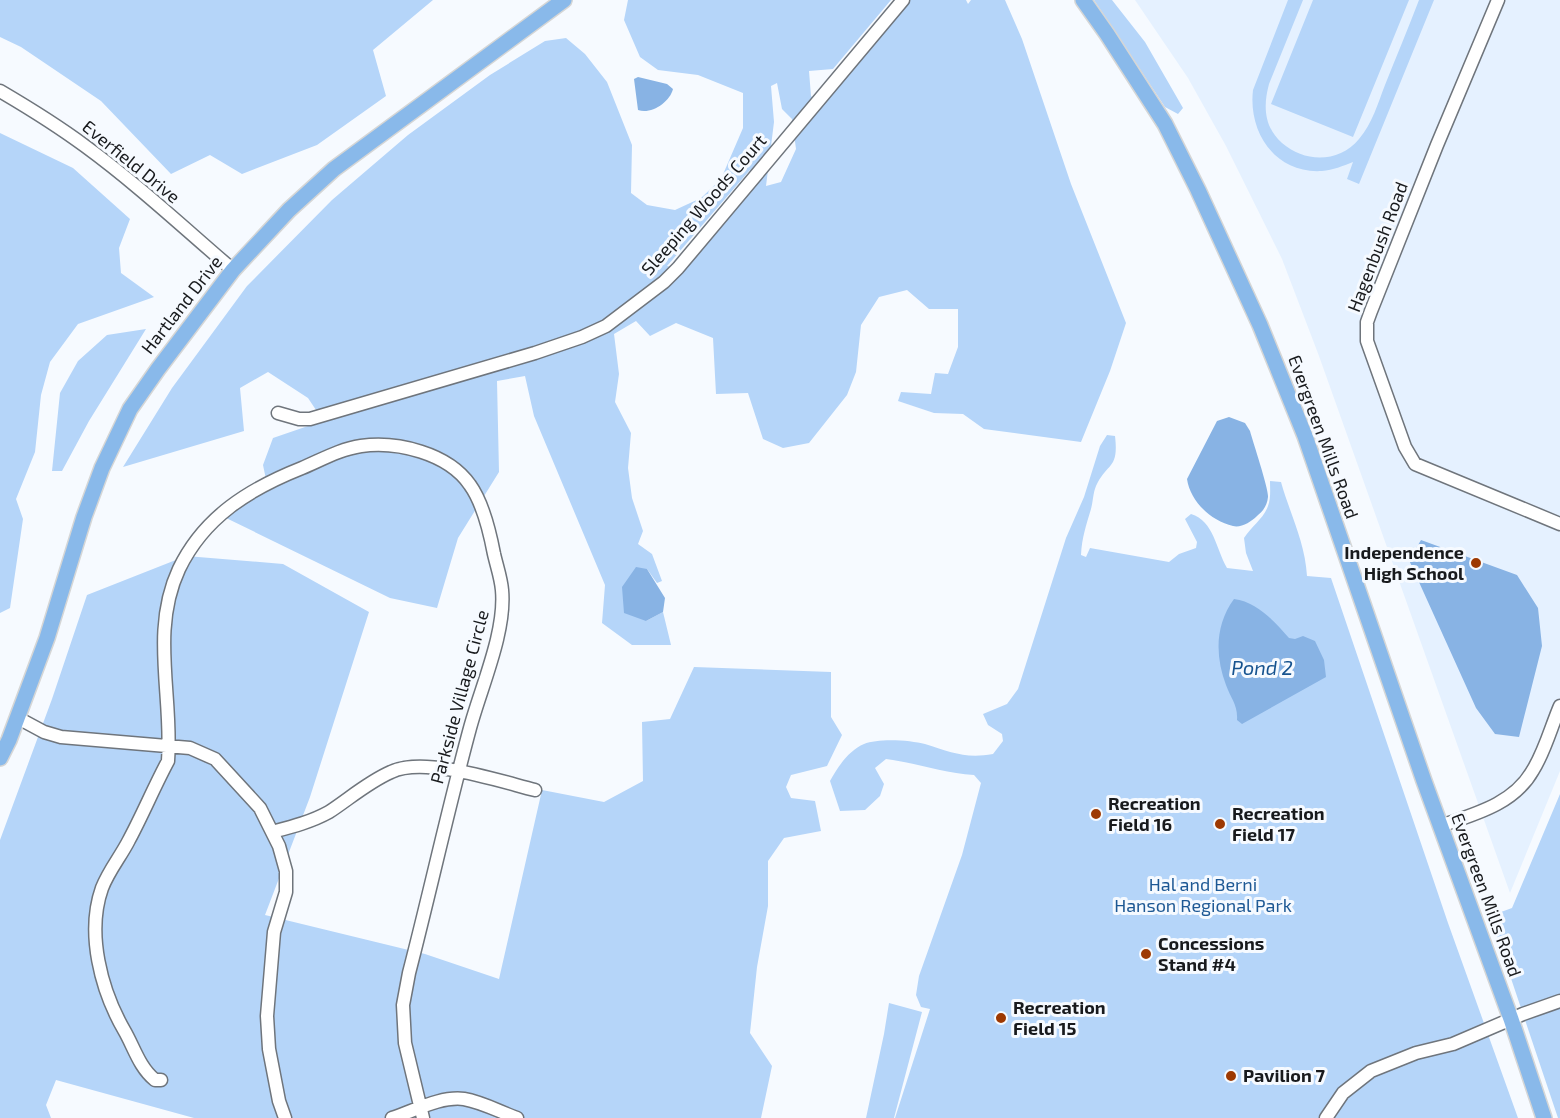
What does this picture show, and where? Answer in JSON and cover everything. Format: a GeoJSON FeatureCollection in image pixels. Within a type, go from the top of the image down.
{"type":"FeatureCollection","features":[{"type":"Feature","properties":{"kind":"main road","name":"Hartland Drive"},"geometry":{"type":"LineString","coordinates":[[0,758],[18,718],[47,638],[84,517],[112,445],[130,409],[158,369],[233,270],[281,217],[334,169],[564,0]]}},
{"type":"Feature","properties":{"kind":"main road","name":"Evergreen Mills Road"},"geometry":{"type":"LineString","coordinates":[[1083,0],[1165,124],[1260,325],[1305,436],[1544,1118]]}},
{"type":"Feature","properties":{"kind":"street","name":"Sleeping Woods Court"},"geometry":{"type":"LineString","coordinates":[[278,413],[299,420],[310,419],[535,353],[606,326],[664,282],[678,268],[903,0]]}},
{"type":"Feature","properties":{"kind":"street","name":"Hagenbush Road"},"geometry":{"type":"LineString","coordinates":[[1498,0],[1369,316],[1366,341],[1405,447],[1415,464],[1560,524]]}},
{"type":"Feature","properties":{"kind":"street","name":"Everfield Drive"},"geometry":{"type":"LineString","coordinates":[[0,91],[38,113],[84,145],[144,192],[233,270]]}},
{"type":"Feature","properties":{"kind":"street","name":"Parkside Village Circle"},"geometry":{"type":"LineString","coordinates":[[170,746],[165,684],[164,626],[172,586],[193,544],[207,526],[227,509],[262,486],[346,449],[377,445],[396,446],[426,454],[448,464],[470,485],[484,513],[500,574],[503,605],[497,636],[459,772],[403,1005],[407,1056],[422,1113]]}},
{"type":"Feature","properties":{"kind":"street"},"geometry":{"type":"LineString","coordinates":[[1440,826],[1480,813],[1505,800],[1522,785],[1533,770],[1560,706]]}},
{"type":"Feature","properties":{"kind":"street"},"geometry":{"type":"LineString","coordinates":[[18,718],[44,732],[61,737],[190,748],[214,759],[260,808],[279,846],[286,871],[286,892],[274,932],[267,1032],[279,1101],[285,1118]]}},
{"type":"Feature","properties":{"kind":"street"},"geometry":{"type":"LineString","coordinates":[[161,1080],[155,1080],[149,1075],[135,1054],[117,1015],[99,963],[95,927],[102,888],[127,844],[168,761],[170,746]]}},
{"type":"Feature","properties":{"kind":"street"},"geometry":{"type":"LineString","coordinates":[[272,832],[292,827],[323,814],[397,770],[438,768],[535,790]]}},
{"type":"Feature","properties":{"kind":"street"},"geometry":{"type":"LineString","coordinates":[[1326,1118],[1343,1093],[1371,1071],[1416,1053],[1453,1044],[1560,1000]]}},
{"type":"Feature","properties":{"kind":"street"},"geometry":{"type":"LineString","coordinates":[[392,1118],[422,1113],[441,1101],[460,1099],[517,1118]]}},
{"type":"Feature","properties":{"kind":"shaded area","name":"Independence High School"},"geometry":{"type":"Polygon","coordinates":[[[1135,0],[1560,0],[1560,771],[1510,893],[1319,356],[1282,259],[1226,146],[1188,78],[1135,0]]]}},
{"type":"Feature","properties":{"kind":"green space"},"geometry":{"type":"Polygon","coordinates":[[[0,0],[433,0],[373,50],[386,96],[317,145],[242,174],[210,155],[171,174],[101,101],[21,47],[0,37],[0,0]]]}},
{"type":"Feature","properties":{"kind":"green space"},"geometry":{"type":"Polygon","coordinates":[[[628,0],[891,0],[833,69],[809,71],[811,96],[819,106],[910,0],[966,0],[968,4],[971,0],[1005,0],[1022,39],[1071,184],[1126,323],[1110,371],[1081,442],[984,429],[963,414],[934,413],[898,401],[901,392],[931,394],[935,373],[948,374],[958,347],[958,309],[929,309],[907,290],[879,297],[861,325],[856,372],[847,395],[809,443],[783,448],[763,439],[748,393],[716,394],[713,338],[676,323],[650,336],[636,321],[614,334],[619,374],[615,402],[631,433],[628,468],[632,498],[643,531],[638,544],[652,554],[662,581],[657,583],[647,569],[646,621],[663,612],[671,645],[632,645],[602,623],[605,585],[534,416],[525,376],[497,381],[499,472],[458,538],[437,608],[390,598],[224,517],[268,489],[263,465],[273,438],[308,426],[316,410],[308,398],[268,372],[240,388],[244,431],[123,467],[172,388],[247,286],[332,200],[408,135],[490,75],[545,41],[566,38],[585,54],[607,82],[632,145],[631,193],[647,205],[675,210],[701,198],[721,179],[743,128],[743,93],[698,75],[658,70],[640,57],[624,20],[628,0]],[[777,83],[771,86],[774,122],[766,186],[781,182],[796,149],[792,119],[782,109],[777,83]],[[750,170],[667,266],[683,270],[749,193],[750,170]]]}},
{"type":"Feature","properties":{"kind":"green space"},"geometry":{"type":"Polygon","coordinates":[[[1094,0],[1112,0],[1145,42],[1183,108],[1178,114],[1165,107],[1094,0]]]}},
{"type":"Feature","properties":{"kind":"green space"},"geometry":{"type":"Polygon","coordinates":[[[1288,0],[1303,0],[1269,84],[1266,116],[1276,137],[1291,150],[1311,157],[1322,157],[1342,153],[1364,133],[1419,0],[1434,0],[1359,184],[1347,179],[1353,162],[1322,171],[1291,166],[1278,158],[1260,135],[1255,121],[1253,90],[1288,0]]]}},
{"type":"Feature","properties":{"kind":"green space"},"geometry":{"type":"Polygon","coordinates":[[[1313,0],[1409,0],[1353,137],[1271,104],[1313,0]]]}},
{"type":"Feature","properties":{"kind":"green space"},"geometry":{"type":"Polygon","coordinates":[[[0,133],[73,168],[130,219],[119,248],[121,273],[154,297],[78,324],[50,362],[41,395],[35,452],[16,499],[23,519],[10,608],[0,613],[0,133]]]}},
{"type":"Feature","properties":{"kind":"green space"},"geometry":{"type":"Polygon","coordinates":[[[146,329],[89,421],[62,471],[52,471],[60,393],[78,361],[107,335],[146,329]]]}},
{"type":"Feature","properties":{"kind":"green space","name":"Hal and Berni Hanson Regional Park"},"geometry":{"type":"Polygon","coordinates":[[[1107,435],[1115,436],[1115,455],[1095,489],[1082,543],[1081,555],[1086,557],[1090,548],[1169,562],[1179,554],[1196,548],[1197,542],[1185,519],[1191,514],[1199,518],[1210,529],[1227,568],[1253,571],[1246,553],[1244,538],[1266,510],[1270,500],[1270,481],[1281,482],[1300,540],[1307,576],[1331,578],[1448,923],[1518,1118],[895,1118],[930,1009],[921,1007],[916,995],[919,976],[962,855],[981,783],[974,775],[886,759],[875,768],[884,784],[880,796],[865,810],[840,811],[830,781],[848,755],[870,742],[903,741],[925,744],[966,755],[993,754],[1003,741],[1002,734],[988,725],[983,714],[1007,704],[1018,689],[1066,538],[1084,497],[1100,446],[1107,435]]]}},
{"type":"Feature","properties":{"kind":"green space"},"geometry":{"type":"Polygon","coordinates":[[[186,556],[283,564],[369,612],[310,797],[265,915],[425,954],[499,979],[542,790],[604,802],[643,781],[642,722],[670,719],[694,667],[831,672],[831,717],[842,735],[827,766],[791,775],[786,787],[791,798],[815,801],[821,831],[784,838],[768,861],[768,906],[757,967],[750,1033],[772,1066],[761,1118],[194,1118],[56,1080],[46,1105],[51,1118],[0,1118],[0,840],[52,699],[87,595],[186,556]]]}},
{"type":"Feature","properties":{"kind":"green space"},"geometry":{"type":"Polygon","coordinates":[[[1560,794],[1560,1118],[1558,1118],[1490,916],[1512,908],[1560,794]]]}},
{"type":"Feature","properties":{"kind":"green space"},"geometry":{"type":"Polygon","coordinates":[[[889,1003],[922,1012],[894,1118],[866,1118],[884,1034],[889,1003]]]}},
{"type":"Feature","properties":{"kind":"water"},"geometry":{"type":"Polygon","coordinates":[[[638,77],[667,84],[673,89],[671,94],[664,103],[654,109],[638,110],[634,79],[638,77]]]}},
{"type":"Feature","properties":{"kind":"water"},"geometry":{"type":"Polygon","coordinates":[[[1229,417],[1245,423],[1250,431],[1268,493],[1263,510],[1246,524],[1239,526],[1217,520],[1203,509],[1192,495],[1187,479],[1217,421],[1229,417]]]}},
{"type":"Feature","properties":{"kind":"water"},"geometry":{"type":"Polygon","coordinates":[[[1421,540],[1517,575],[1538,608],[1542,646],[1519,737],[1495,734],[1476,708],[1409,560],[1421,540]]]}},
{"type":"Feature","properties":{"kind":"water"},"geometry":{"type":"Polygon","coordinates":[[[636,567],[647,569],[665,598],[663,612],[646,621],[624,613],[622,587],[636,567]]]}},
{"type":"Feature","properties":{"kind":"water","name":"Pond 2"},"geometry":{"type":"Polygon","coordinates":[[[1234,599],[1258,608],[1289,638],[1295,639],[1303,636],[1315,641],[1324,660],[1326,677],[1242,724],[1237,720],[1235,706],[1222,674],[1219,652],[1223,619],[1234,599]]]}},
{"type":"Feature","properties":{"kind":"place","name":"Independence High School"},"geometry":{"type":"Point","coordinates":[1476,563]}},
{"type":"Feature","properties":{"kind":"place","name":"Recreation Field 16"},"geometry":{"type":"Point","coordinates":[1096,814]}},
{"type":"Feature","properties":{"kind":"place","name":"Recreation Field 17"},"geometry":{"type":"Point","coordinates":[1220,824]}},
{"type":"Feature","properties":{"kind":"place","name":"Concessions Stand #4"},"geometry":{"type":"Point","coordinates":[1146,954]}},
{"type":"Feature","properties":{"kind":"place","name":"Recreation Field 15"},"geometry":{"type":"Point","coordinates":[1001,1018]}},
{"type":"Feature","properties":{"kind":"place","name":"Pavilion 7"},"geometry":{"type":"Point","coordinates":[1231,1076]}}]}
